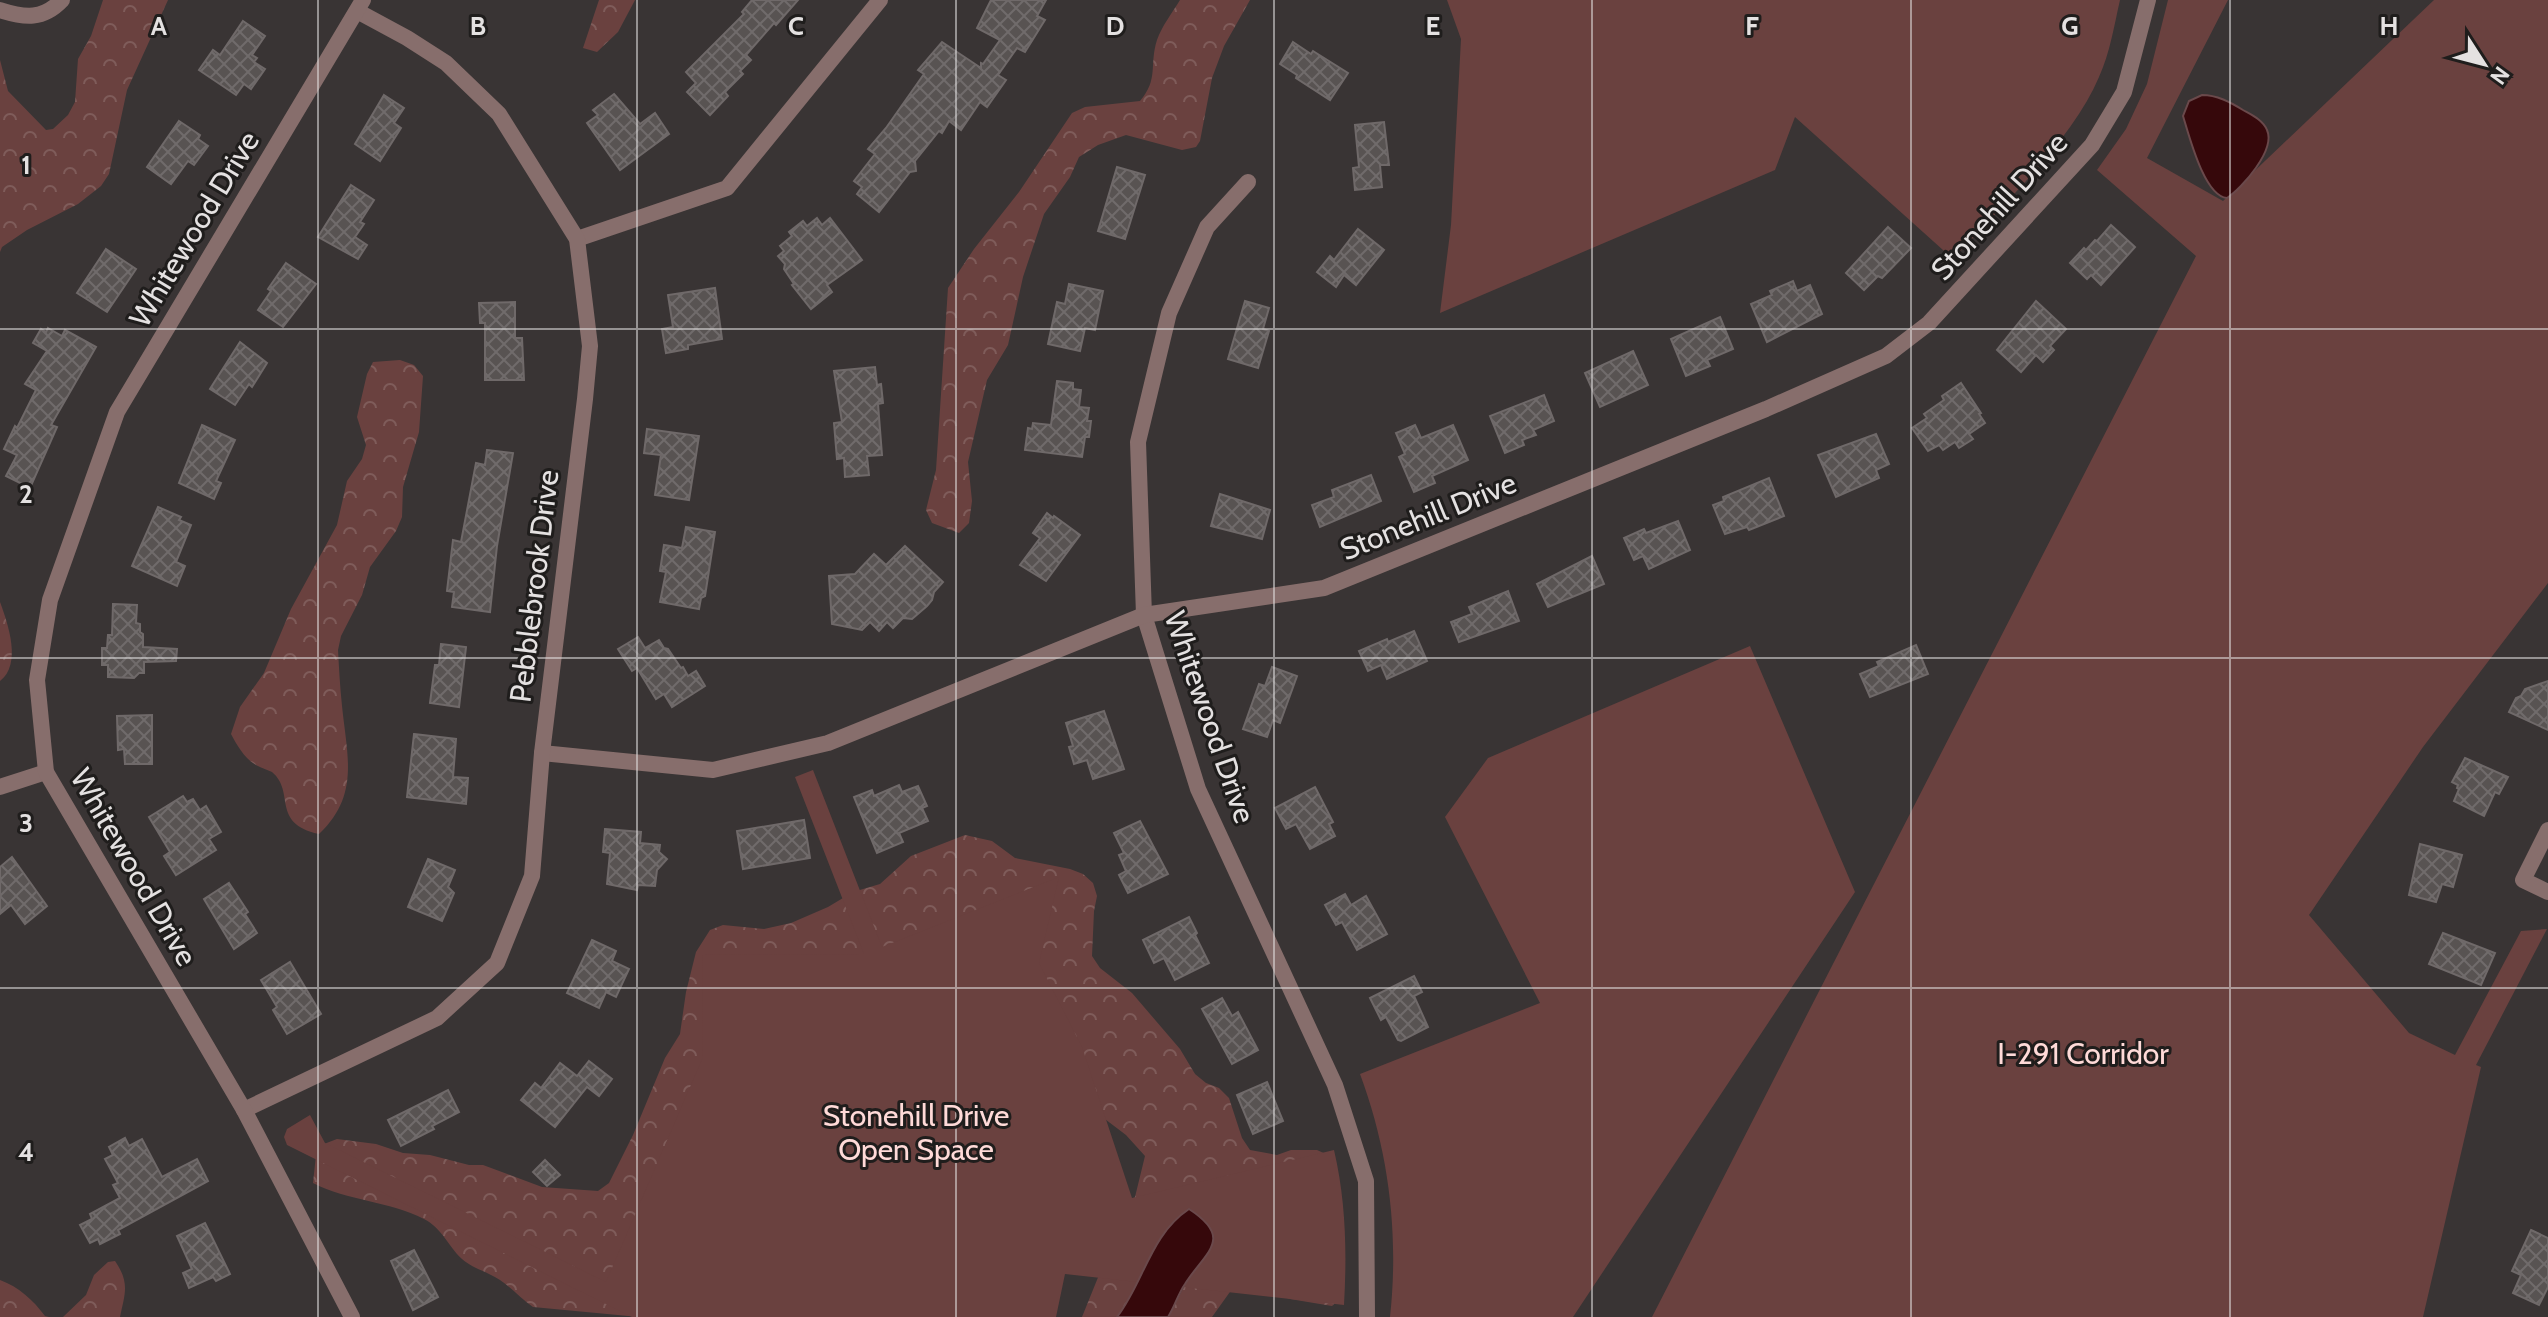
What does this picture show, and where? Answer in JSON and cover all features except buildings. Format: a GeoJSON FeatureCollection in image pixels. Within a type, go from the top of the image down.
{"type":"FeatureCollection","features":[{"type":"Feature","properties":{"kind":"street"},"geometry":{"type":"LineString","coordinates":[[0,10],[38,18],[53,10],[62,0]]}},
{"type":"Feature","properties":{"kind":"street"},"geometry":{"type":"LineString","coordinates":[[577,239],[727,188],[880,0]]}},
{"type":"Feature","properties":{"kind":"street","name":"Stonehill Drive"},"geometry":{"type":"LineString","coordinates":[[542,753],[713,770],[828,743],[1144,615],[1324,588],[1766,409],[1886,356],[1929,323],[2092,145],[2124,92],[2148,0]]}},
{"type":"Feature","properties":{"kind":"street","name":"Pebblebrook Drive"},"geometry":{"type":"LineString","coordinates":[[244,1110],[437,1018],[497,963],[532,876],[542,753],[590,346],[577,239],[499,114],[446,63],[360,6]]}},
{"type":"Feature","properties":{"kind":"street","name":"Whitewood Drive"},"geometry":{"type":"LineString","coordinates":[[352,1317],[244,1110],[46,772],[37,680],[50,600],[117,412],[360,6]]}},
{"type":"Feature","properties":{"kind":"street","name":"Whitewood Drive"},"geometry":{"type":"LineString","coordinates":[[1248,182],[1207,227],[1169,313],[1138,442],[1144,615],[1198,789],[1335,1085],[1366,1181],[1367,1317]]}},
{"type":"Feature","properties":{"kind":"street"},"geometry":{"type":"LineString","coordinates":[[0,787],[46,772]]}},
{"type":"Feature","properties":{"kind":"street"},"geometry":{"type":"LineString","coordinates":[[2548,830],[2523,880],[2548,892]]}},
{"type":"Feature","properties":{"kind":"green space"},"geometry":{"type":"Polygon","coordinates":[[[103,0],[168,0],[127,90],[109,174],[101,186],[78,204],[27,230],[2,247],[0,252],[0,60],[8,91],[46,130],[53,129],[68,115],[75,102],[78,59],[91,36],[103,0]]]}},
{"type":"Feature","properties":{"kind":"green space"},"geometry":{"type":"Polygon","coordinates":[[[599,0],[635,0],[618,32],[597,52],[583,48],[599,0]]]}},
{"type":"Feature","properties":{"kind":"green space"},"geometry":{"type":"Polygon","coordinates":[[[1180,0],[1250,0],[1224,46],[1212,78],[1200,141],[1196,147],[1182,150],[1126,135],[1098,145],[1079,157],[1070,177],[1044,214],[1023,277],[1008,345],[987,380],[968,462],[972,501],[969,523],[959,533],[932,523],[926,510],[936,470],[948,288],[1019,192],[1072,113],[1085,107],[1140,101],[1152,79],[1157,40],[1180,0]]]}},
{"type":"Feature","properties":{"kind":"green space"},"geometry":{"type":"Polygon","coordinates":[[[1447,0],[2120,0],[2103,68],[2087,101],[2034,172],[1953,259],[1795,117],[1775,170],[1440,313],[1451,225],[1461,39],[1447,0]]]}},
{"type":"Feature","properties":{"kind":"green space","name":"I-291 Corridor"},"geometry":{"type":"Polygon","coordinates":[[[2168,0],[2228,0],[2147,158],[2223,201],[2434,0],[2548,0],[2548,583],[2423,747],[2309,915],[2409,1033],[2455,1055],[2521,931],[2547,929],[2476,1065],[2481,1067],[2423,1317],[1652,1317],[2196,256],[2097,170],[2126,129],[2147,84],[2168,0]]]}},
{"type":"Feature","properties":{"kind":"green space"},"geometry":{"type":"Polygon","coordinates":[[[400,360],[414,365],[423,376],[419,432],[403,487],[402,517],[396,531],[370,567],[362,595],[341,636],[338,650],[348,774],[341,805],[319,834],[294,822],[279,780],[272,772],[247,757],[231,734],[240,707],[264,673],[291,609],[337,525],[347,481],[362,459],[366,445],[357,417],[367,374],[373,362],[400,360]]]}},
{"type":"Feature","properties":{"kind":"green space"},"geometry":{"type":"Polygon","coordinates":[[[0,602],[12,654],[7,674],[0,681],[0,602]]]}},
{"type":"Feature","properties":{"kind":"green space"},"geometry":{"type":"Polygon","coordinates":[[[1750,646],[1855,892],[1573,1317],[1390,1317],[1393,1255],[1389,1194],[1378,1133],[1360,1074],[1540,1003],[1445,817],[1488,758],[1750,646]]]}},
{"type":"Feature","properties":{"kind":"green space","name":"Stonehill Drive Open Space"},"geometry":{"type":"Polygon","coordinates":[[[813,770],[882,947],[1059,877],[1039,963],[1082,1047],[1132,1198],[1334,1150],[1345,1227],[1344,1305],[1065,1274],[1056,1317],[632,1317],[287,1145],[284,1137],[287,1129],[310,1115],[325,1143],[606,1282],[703,1057],[702,955],[864,954],[795,777],[813,770]]]}},
{"type":"Feature","properties":{"kind":"green space","name":"Stonehill Drive Open Space"},"geometry":{"type":"Polygon","coordinates":[[[965,835],[992,841],[1015,858],[1083,874],[1093,883],[1097,896],[1092,956],[1100,968],[1132,993],[1180,1049],[1195,1074],[1219,1088],[1229,1098],[1242,1138],[1250,1150],[1277,1155],[1291,1150],[1317,1150],[1330,1156],[1342,1296],[1332,1306],[1290,1299],[1237,1282],[1212,1317],[1168,1317],[1186,1283],[1157,1240],[1131,1298],[1117,1317],[1082,1317],[1116,1233],[1135,1197],[1145,1156],[1126,1135],[1093,1110],[639,1317],[533,1307],[500,1280],[462,1259],[436,1227],[424,1219],[313,1183],[316,1155],[324,1144],[337,1139],[376,1144],[403,1153],[430,1155],[469,1165],[483,1165],[542,1187],[598,1191],[609,1183],[665,1058],[680,1034],[696,952],[710,930],[723,925],[764,929],[791,923],[853,892],[880,884],[911,856],[965,835]]]}},
{"type":"Feature","properties":{"kind":"green space"},"geometry":{"type":"Polygon","coordinates":[[[115,1261],[124,1282],[125,1295],[120,1317],[63,1317],[86,1295],[94,1275],[108,1262],[115,1261]]]}},
{"type":"Feature","properties":{"kind":"green space"},"geometry":{"type":"Polygon","coordinates":[[[0,1280],[19,1290],[49,1317],[0,1317],[0,1280]]]}},
{"type":"Feature","properties":{"kind":"shaded area"},"geometry":{"type":"Polygon","coordinates":[[[2202,95],[2233,104],[2257,118],[2267,130],[2267,148],[2262,158],[2249,177],[2227,198],[2211,187],[2205,176],[2183,116],[2189,101],[2202,95]]]}},
{"type":"Feature","properties":{"kind":"shaded area"},"geometry":{"type":"Polygon","coordinates":[[[1189,1209],[1211,1229],[1212,1246],[1183,1288],[1168,1317],[1117,1317],[1156,1245],[1189,1209]]]}}]}
